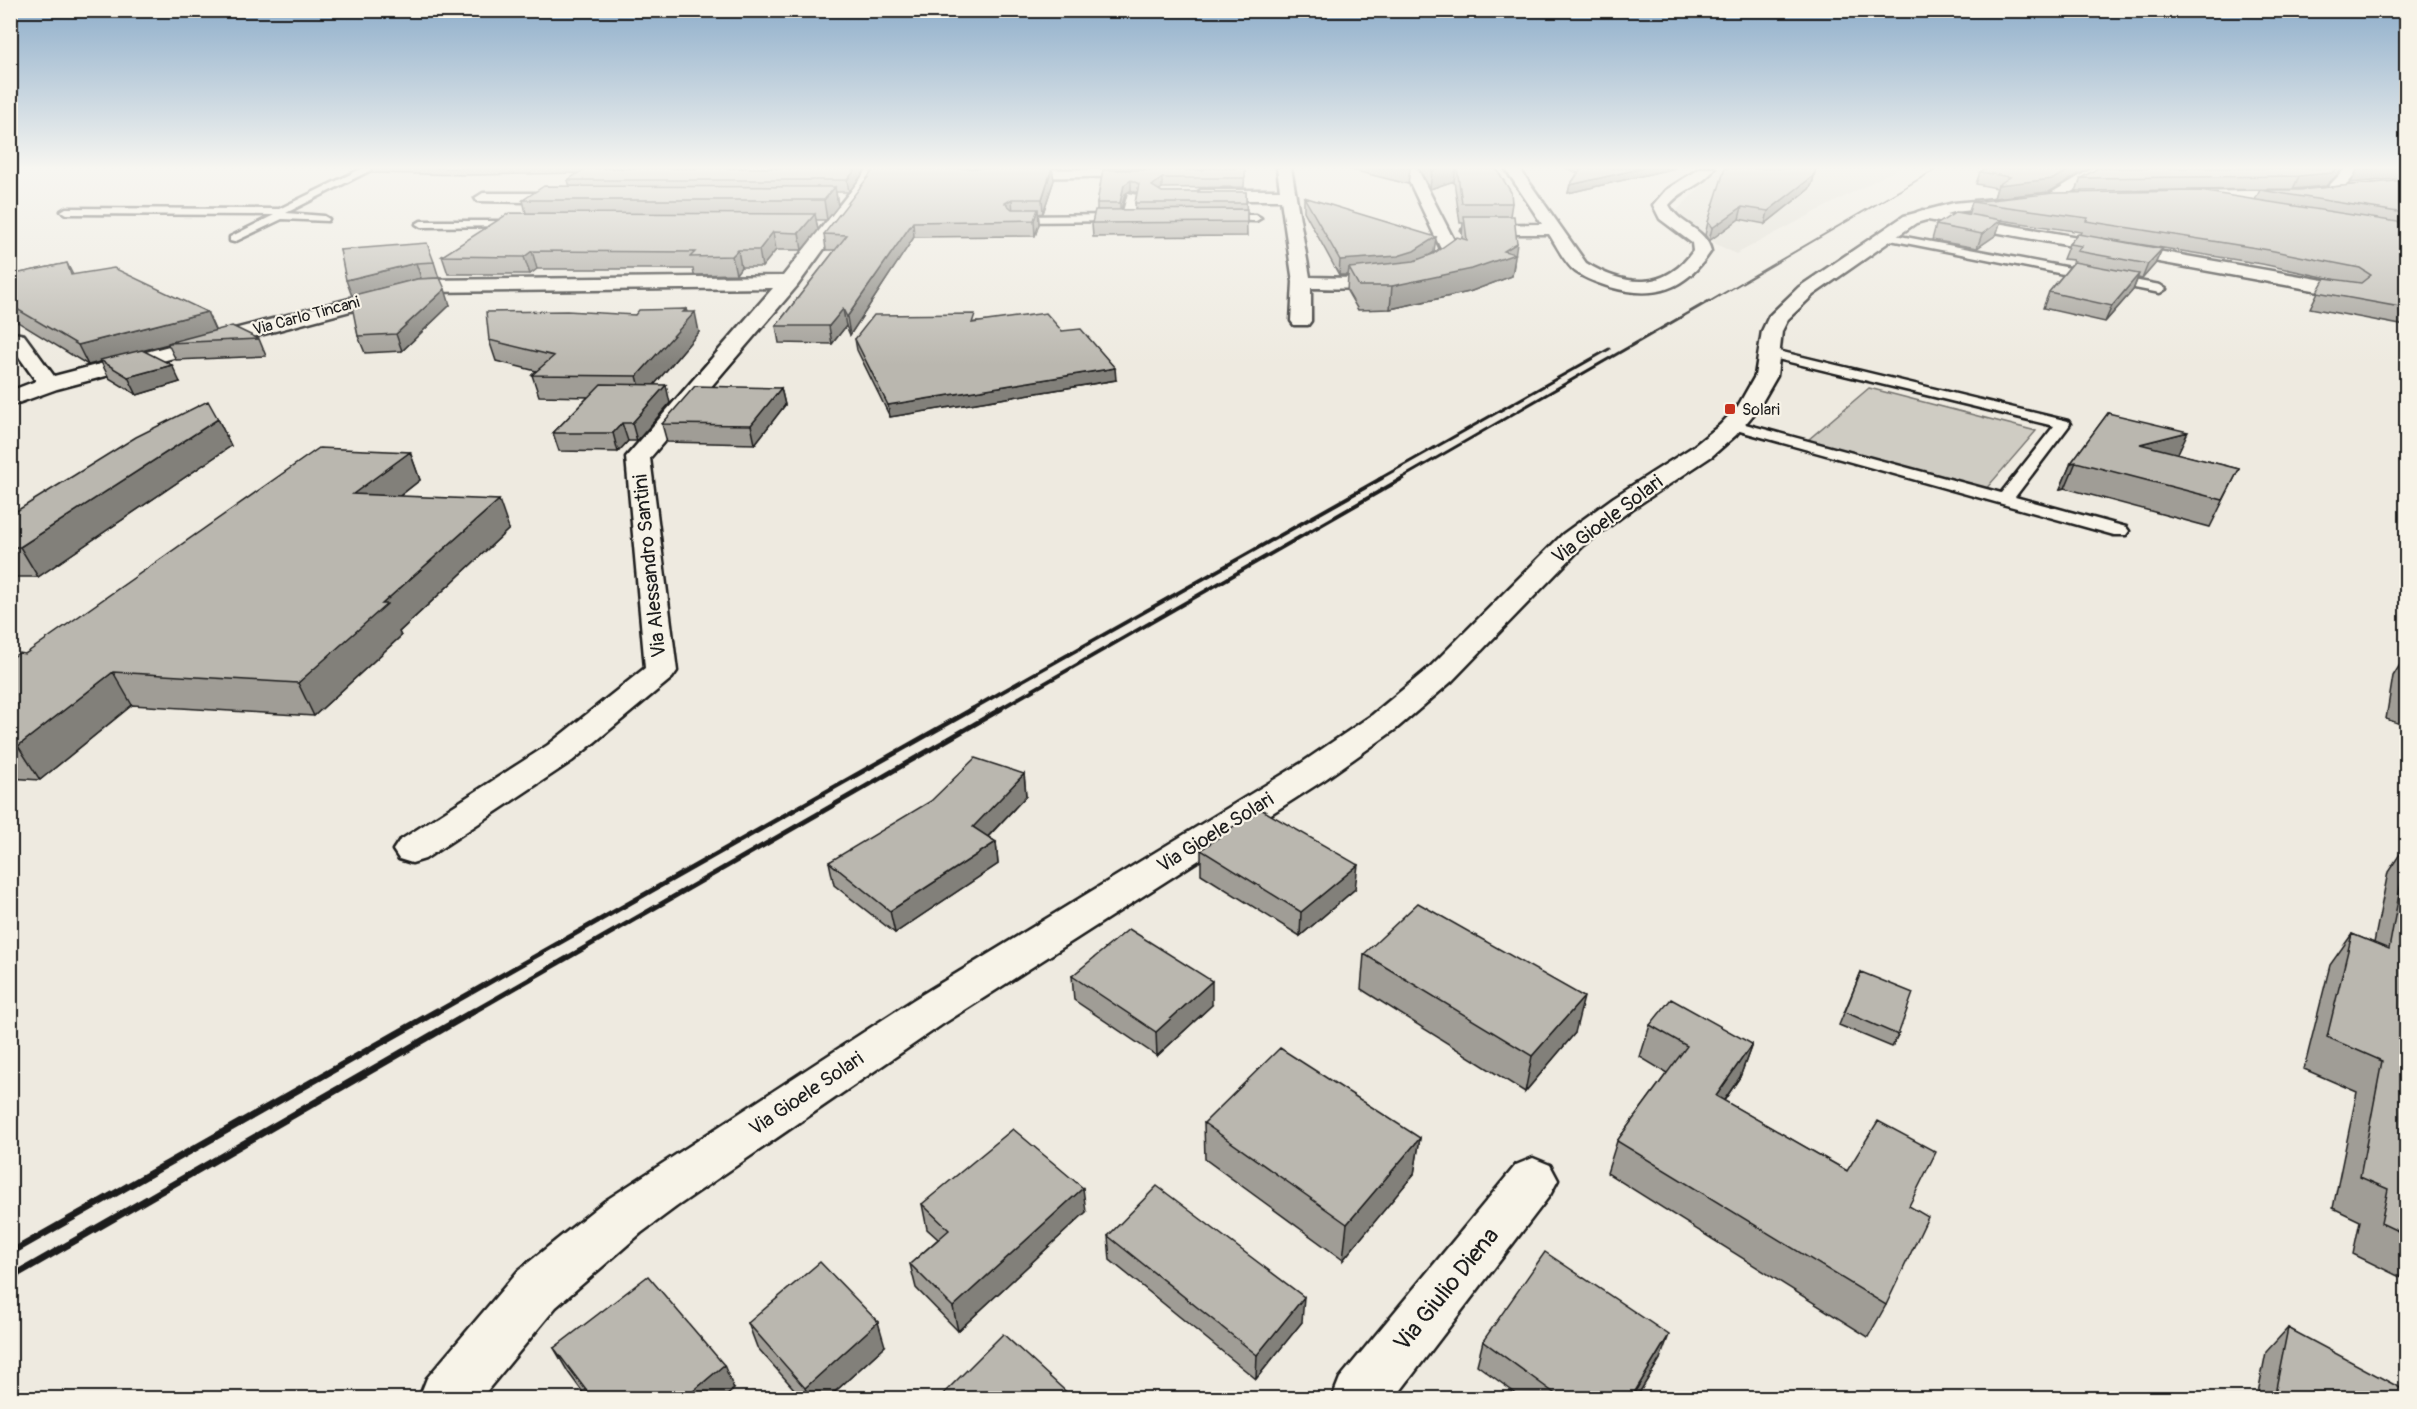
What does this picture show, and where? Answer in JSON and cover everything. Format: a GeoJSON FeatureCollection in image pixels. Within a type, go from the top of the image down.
{"type":"FeatureCollection","features":[{"type":"Feature","properties":{"kind":"street","name":"Via Alessandro Santini"},"geometry":{"type":"LineString","coordinates":[[412,850],[560,753],[661,671],[638,457],[677,408],[790,282],[821,234]]}},
{"type":"Feature","properties":{"kind":"street"},"geometry":{"type":"LineString","coordinates":[[1294,234],[1302,282],[1301,321]]}},
{"type":"Feature","properties":{"kind":"street"},"geometry":{"type":"LineString","coordinates":[[1302,282],[1374,281],[1424,270],[1444,261],[1450,250],[1443,234]]}},
{"type":"Feature","properties":{"kind":"street"},"geometry":{"type":"LineString","coordinates":[[1557,234],[1580,267],[1591,275],[1630,287],[1649,288],[1660,285],[1691,267],[1702,251],[1701,244],[1688,234]]}},
{"type":"Feature","properties":{"kind":"street","name":"Via Gioele Solari"},"geometry":{"type":"LineString","coordinates":[[447,1398],[485,1348],[537,1289],[623,1217],[928,1012],[1370,733],[1441,674],[1565,546],[1623,502],[1703,450],[1734,424],[1761,386],[1770,353],[1772,331],[1785,310],[1806,291],[1887,234]]}},
{"type":"Feature","properties":{"kind":"street"},"geometry":{"type":"LineString","coordinates":[[2029,234],[2352,291]]}},
{"type":"Feature","properties":{"kind":"street","name":"Via Carlo Tincani"},"geometry":{"type":"LineString","coordinates":[[10,399],[50,384],[422,286],[790,282]]}},
{"type":"Feature","properties":{"kind":"street"},"geometry":{"type":"LineString","coordinates":[[10,338],[17,339],[50,384]]}},
{"type":"Feature","properties":{"kind":"street","name":"Via Giulio Diena"},"geometry":{"type":"LineString","coordinates":[[1360,1398],[1533,1180]]}},
{"type":"Feature","properties":{"kind":"lane"},"geometry":{"type":"LineString","coordinates":[[234,239],[244,234]]}},
{"type":"Feature","properties":{"kind":"lane"},"geometry":{"type":"LineString","coordinates":[[1884,236],[2160,289]]}},
{"type":"Feature","properties":{"kind":"lane"},"geometry":{"type":"LineString","coordinates":[[1770,353],[2063,424],[2005,500]]}},
{"type":"Feature","properties":{"kind":"lane"},"geometry":{"type":"LineString","coordinates":[[1734,424],[2120,531]]}},
{"type":"Feature","properties":{"kind":"shaded area"},"geometry":{"type":"Polygon","coordinates":[[[1704,234],[1774,234],[1736,254],[1716,244],[1704,234]]]}},
{"type":"Feature","properties":{"kind":"shaded area"},"geometry":{"type":"Polygon","coordinates":[[[1869,388],[2036,431],[1985,490],[1808,440],[1869,388]]]}},
{"type":"Feature","properties":{"kind":"building"},"geometry":{"type":"Polygon","coordinates":[[[477,234],[772,234],[759,250],[738,250],[732,256],[690,257],[695,252],[532,251],[524,257],[442,256],[477,234]]]}},
{"type":"Feature","properties":{"kind":"building"},"geometry":{"type":"Polygon","coordinates":[[[824,234],[905,234],[847,317],[843,309],[829,326],[776,326],[847,235],[824,234]]]}},
{"type":"Feature","properties":{"kind":"building"},"geometry":{"type":"Polygon","coordinates":[[[1325,234],[1425,234],[1436,237],[1414,251],[1398,256],[1340,260],[1325,234]]]}},
{"type":"Feature","properties":{"kind":"building"},"geometry":{"type":"Polygon","coordinates":[[[1466,234],[1516,234],[1517,243],[1504,251],[1515,254],[1472,269],[1392,286],[1359,286],[1349,268],[1414,261],[1433,254],[1457,237],[1467,240],[1466,234]]]}},
{"type":"Feature","properties":{"kind":"building"},"geometry":{"type":"Polygon","coordinates":[[[2078,234],[2162,249],[2148,264],[2077,251],[2082,246],[2069,244],[2078,234]]]}},
{"type":"Feature","properties":{"kind":"building"},"geometry":{"type":"Polygon","coordinates":[[[2166,234],[2406,234],[2406,308],[2317,292],[2325,278],[2361,283],[2371,275],[2360,268],[2269,250],[2166,234]]]}},
{"type":"Feature","properties":{"kind":"building"},"geometry":{"type":"Polygon","coordinates":[[[427,243],[434,262],[416,263],[346,280],[340,250],[427,243]]]}},
{"type":"Feature","properties":{"kind":"building"},"geometry":{"type":"Polygon","coordinates":[[[2074,262],[2139,274],[2112,306],[2049,292],[2074,262]]]}},
{"type":"Feature","properties":{"kind":"building"},"geometry":{"type":"Polygon","coordinates":[[[67,263],[71,275],[114,268],[207,312],[78,345],[10,305],[10,275],[67,263]]]}},
{"type":"Feature","properties":{"kind":"building"},"geometry":{"type":"Polygon","coordinates":[[[440,278],[445,289],[396,334],[358,336],[350,296],[417,279],[440,278]]]}},
{"type":"Feature","properties":{"kind":"building"},"geometry":{"type":"Polygon","coordinates":[[[686,309],[683,312],[695,312],[637,376],[532,375],[554,356],[489,340],[486,312],[567,311],[635,315],[639,310],[686,309]]]}},
{"type":"Feature","properties":{"kind":"building"},"geometry":{"type":"Polygon","coordinates":[[[1046,313],[1062,331],[1081,329],[1115,368],[888,405],[855,339],[874,315],[975,314],[972,323],[1046,313]]]}},
{"type":"Feature","properties":{"kind":"building"},"geometry":{"type":"Polygon","coordinates":[[[232,326],[259,339],[168,343],[232,326]]]}},
{"type":"Feature","properties":{"kind":"building"},"geometry":{"type":"Polygon","coordinates":[[[142,350],[172,365],[128,377],[100,360],[142,350]]]}},
{"type":"Feature","properties":{"kind":"building"},"geometry":{"type":"Polygon","coordinates":[[[601,384],[666,385],[632,423],[622,423],[613,433],[553,433],[601,384]]]}},
{"type":"Feature","properties":{"kind":"building"},"geometry":{"type":"Polygon","coordinates":[[[695,386],[781,388],[751,425],[662,424],[695,386]]]}},
{"type":"Feature","properties":{"kind":"building"},"geometry":{"type":"Polygon","coordinates":[[[208,401],[218,419],[20,547],[10,547],[10,515],[136,437],[208,401]]]}},
{"type":"Feature","properties":{"kind":"building"},"geometry":{"type":"Polygon","coordinates":[[[2108,413],[2188,432],[2140,444],[2239,469],[2223,500],[2076,462],[2071,463],[2108,413]]]}},
{"type":"Feature","properties":{"kind":"building"},"geometry":{"type":"Polygon","coordinates":[[[319,448],[410,452],[353,494],[499,500],[382,604],[387,604],[298,683],[113,672],[18,746],[10,746],[10,659],[19,653],[25,654],[319,448]]]}},
{"type":"Feature","properties":{"kind":"building"},"geometry":{"type":"Polygon","coordinates":[[[975,758],[1024,774],[973,827],[996,842],[890,911],[829,862],[931,801],[975,758]]]}},
{"type":"Feature","properties":{"kind":"building"},"geometry":{"type":"Polygon","coordinates":[[[1259,808],[1358,865],[1301,912],[1201,850],[1259,808]]]}},
{"type":"Feature","properties":{"kind":"building"},"geometry":{"type":"Polygon","coordinates":[[[2406,856],[2406,1235],[2381,1223],[2388,1189],[2360,1177],[2382,1061],[2327,1037],[2352,934],[2389,949],[2406,856]]]}},
{"type":"Feature","properties":{"kind":"building"},"geometry":{"type":"Polygon","coordinates":[[[1418,903],[1584,997],[1532,1056],[1364,954],[1418,903]]]}},
{"type":"Feature","properties":{"kind":"building"},"geometry":{"type":"Polygon","coordinates":[[[1129,929],[1212,981],[1156,1032],[1072,976],[1129,929]]]}},
{"type":"Feature","properties":{"kind":"building"},"geometry":{"type":"Polygon","coordinates":[[[1861,972],[1913,993],[1898,1035],[1845,1012],[1861,972]]]}},
{"type":"Feature","properties":{"kind":"building"},"geometry":{"type":"Polygon","coordinates":[[[1671,999],[1752,1044],[1716,1096],[1847,1171],[1878,1121],[1936,1152],[1909,1206],[1928,1217],[1886,1305],[1617,1141],[1687,1046],[1650,1025],[1671,999]]]}},
{"type":"Feature","properties":{"kind":"building"},"geometry":{"type":"Polygon","coordinates":[[[1280,1048],[1420,1138],[1347,1224],[1204,1123],[1280,1048]]]}},
{"type":"Feature","properties":{"kind":"building"},"geometry":{"type":"Polygon","coordinates":[[[1013,1129],[1083,1188],[953,1307],[910,1264],[949,1230],[922,1204],[1013,1129]]]}},
{"type":"Feature","properties":{"kind":"building"},"geometry":{"type":"Polygon","coordinates":[[[1157,1186],[1304,1297],[1257,1355],[1108,1236],[1157,1186]]]}},
{"type":"Feature","properties":{"kind":"building"},"geometry":{"type":"Polygon","coordinates":[[[1545,1252],[1669,1335],[1631,1398],[1561,1398],[1483,1341],[1545,1252]]]}},
{"type":"Feature","properties":{"kind":"building"},"geometry":{"type":"Polygon","coordinates":[[[820,1262],[878,1322],[805,1388],[748,1323],[820,1262]]]}},
{"type":"Feature","properties":{"kind":"building"},"geometry":{"type":"Polygon","coordinates":[[[648,1276],[724,1365],[685,1398],[592,1398],[554,1348],[648,1276]]]}},
{"type":"Feature","properties":{"kind":"building"},"geometry":{"type":"Polygon","coordinates":[[[2288,1328],[2406,1391],[2406,1398],[2274,1398],[2288,1328]]]}},
{"type":"Feature","properties":{"kind":"building"},"geometry":{"type":"Polygon","coordinates":[[[1003,1334],[1073,1398],[939,1398],[1003,1334]]]}},
{"type":"Feature","properties":{"kind":"railway"},"geometry":{"type":"LineString","coordinates":[[1707,303],[1825,234]]}},
{"type":"Feature","properties":{"kind":"railway"},"geometry":{"type":"LineString","coordinates":[[1400,479],[1709,301]]}},
{"type":"Feature","properties":{"kind":"railway"},"geometry":{"type":"LineString","coordinates":[[1379,479],[1609,349]]}},
{"type":"Feature","properties":{"kind":"railway"},"geometry":{"type":"LineString","coordinates":[[970,710],[1382,478]]}},
{"type":"Feature","properties":{"kind":"railway"},"geometry":{"type":"LineString","coordinates":[[998,710],[1403,478]]}},
{"type":"Feature","properties":{"kind":"railway"},"geometry":{"type":"LineString","coordinates":[[435,1013],[973,709]]}},
{"type":"Feature","properties":{"kind":"railway"},"geometry":{"type":"LineString","coordinates":[[471,1013],[1001,709]]}},
{"type":"Feature","properties":{"kind":"railway"},"geometry":{"type":"LineString","coordinates":[[10,1253],[437,1011]]}},
{"type":"Feature","properties":{"kind":"railway"},"geometry":{"type":"LineString","coordinates":[[10,1278],[474,1011]]}},
{"type":"Feature","properties":{"kind":"place","name":"Solari"},"geometry":{"type":"Point","coordinates":[1730,409]}}]}
